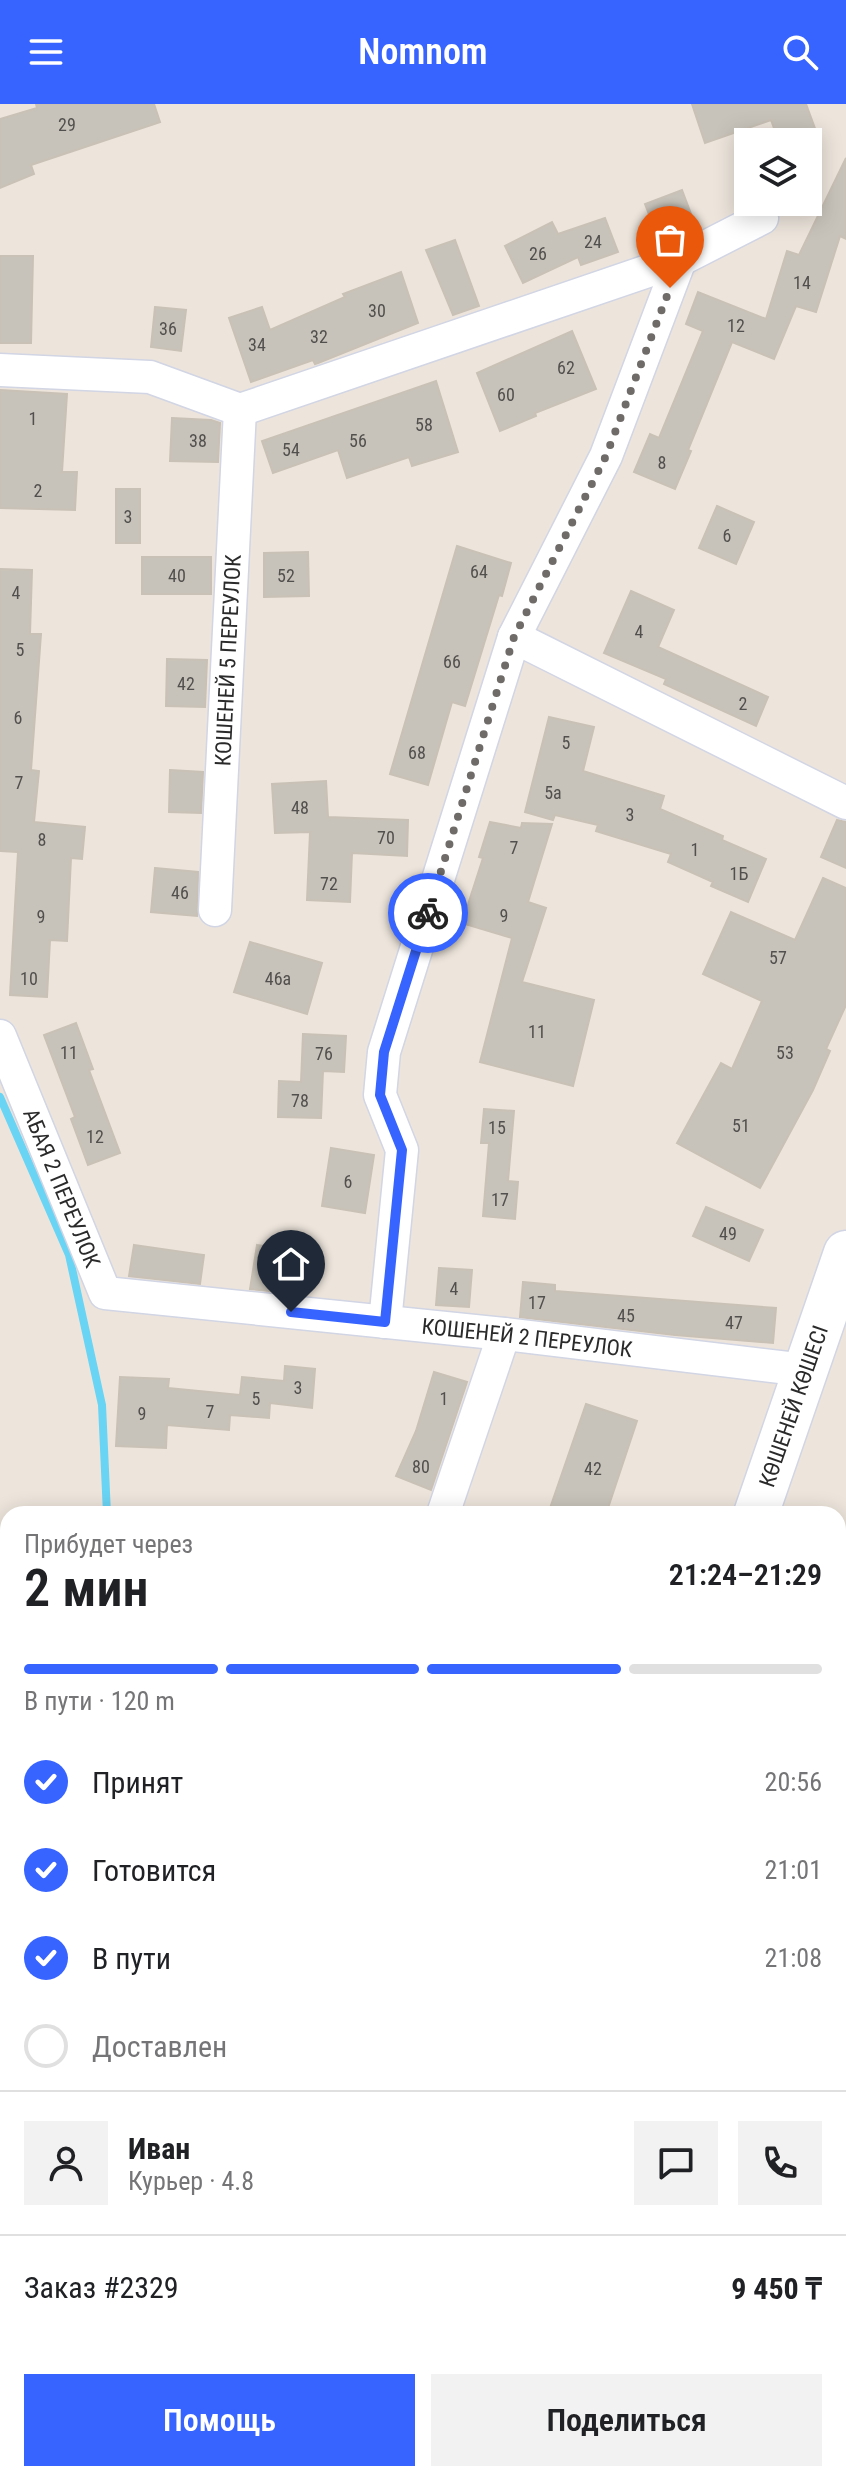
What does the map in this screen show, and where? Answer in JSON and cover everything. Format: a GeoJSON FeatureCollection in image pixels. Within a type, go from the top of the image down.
{"type":"FeatureCollection","features":[{"type":"Feature","properties":{"kind":"main road","name":"КӨШЕНЕЙ КӨШЕСІ"},"geometry":{"type":"LineString","coordinates":[[759,1506],[823,1349],[846,1253]]}},
{"type":"Feature","properties":{"kind":"street"},"geometry":{"type":"LineString","coordinates":[[0,370],[150,377],[240,410],[680,260],[762,218]]}},
{"type":"Feature","properties":{"kind":"street"},"geometry":{"type":"LineString","coordinates":[[385,1322],[402,1150],[380,1095],[384,1052],[514,637],[606,456],[680,260]]}},
{"type":"Feature","properties":{"kind":"street","name":"КОШЕНЕЙ 5 ПЕРЕУЛОК"},"geometry":{"type":"LineString","coordinates":[[215,910],[240,410]]}},
{"type":"Feature","properties":{"kind":"street"},"geometry":{"type":"LineString","coordinates":[[514,637],[846,803]]}},
{"type":"Feature","properties":{"kind":"street","name":"АБАЯ 2 ПЕРЕУЛОК"},"geometry":{"type":"LineString","coordinates":[[0,1036],[105,1293]]}},
{"type":"Feature","properties":{"kind":"street","name":"КОШЕНЕЙ 2 ПЕРЕУЛОК"},"geometry":{"type":"LineString","coordinates":[[105,1293],[504,1334],[823,1349]]}},
{"type":"Feature","properties":{"kind":"street"},"geometry":{"type":"LineString","coordinates":[[446,1506],[504,1334]]}},
{"type":"Feature","properties":{"kind":"building"},"geometry":{"type":"Polygon","coordinates":[[[36,104],[154,104],[160,122],[31,165],[34,174],[0,188],[0,119],[37,108],[36,104]]]}},
{"type":"Feature","properties":{"kind":"building"},"geometry":{"type":"Polygon","coordinates":[[[692,104],[806,104],[815,128],[774,128],[771,120],[748,128],[734,128],[734,133],[705,143],[692,104]]]}},
{"type":"Feature","properties":{"kind":"building"},"geometry":{"type":"Polygon","coordinates":[[[846,158],[846,239],[840,236],[816,312],[796,306],[774,359],[732,342],[675,489],[634,472],[650,434],[659,438],[703,331],[686,324],[698,292],[766,319],[787,251],[799,255],[818,216],[822,216],[822,208],[846,158]]]}},
{"type":"Feature","properties":{"kind":"building"},"geometry":{"type":"Polygon","coordinates":[[[682,190],[694,222],[657,235],[645,204],[682,190]]]}},
{"type":"Feature","properties":{"kind":"building"},"geometry":{"type":"Polygon","coordinates":[[[605,218],[618,252],[581,265],[578,257],[523,283],[505,246],[552,222],[558,234],[605,218]]]}},
{"type":"Feature","properties":{"kind":"building"},"geometry":{"type":"Polygon","coordinates":[[[455,240],[479,306],[453,315],[426,250],[455,240]]]}},
{"type":"Feature","properties":{"kind":"building"},"geometry":{"type":"Polygon","coordinates":[[[0,256],[33,256],[31,343],[0,343],[0,256]]]}},
{"type":"Feature","properties":{"kind":"building"},"geometry":{"type":"Polygon","coordinates":[[[401,272],[418,323],[318,363],[315,364],[313,360],[251,382],[229,318],[262,307],[270,330],[345,297],[343,294],[401,272]]]}},
{"type":"Feature","properties":{"kind":"building"},"geometry":{"type":"Polygon","coordinates":[[[155,307],[186,310],[181,351],[151,347],[155,307]]]}},
{"type":"Feature","properties":{"kind":"building"},"geometry":{"type":"Polygon","coordinates":[[[572,331],[596,389],[535,413],[536,416],[500,431],[477,373],[572,331]]]}},
{"type":"Feature","properties":{"kind":"building"},"geometry":{"type":"Polygon","coordinates":[[[436,381],[458,452],[412,466],[409,457],[347,478],[338,450],[273,473],[262,441],[436,381]]]}},
{"type":"Feature","properties":{"kind":"building"},"geometry":{"type":"Polygon","coordinates":[[[0,390],[67,394],[62,472],[77,472],[75,510],[0,508],[0,390]]]}},
{"type":"Feature","properties":{"kind":"building"},"geometry":{"type":"Polygon","coordinates":[[[172,418],[220,423],[218,462],[170,461],[172,418]]]}},
{"type":"Feature","properties":{"kind":"building"},"geometry":{"type":"Polygon","coordinates":[[[116,489],[140,489],[140,543],[116,543],[116,489]]]}},
{"type":"Feature","properties":{"kind":"building"},"geometry":{"type":"Polygon","coordinates":[[[717,506],[754,522],[736,564],[699,548],[717,506]]]}},
{"type":"Feature","properties":{"kind":"building"},"geometry":{"type":"Polygon","coordinates":[[[457,546],[511,563],[465,706],[452,702],[428,785],[390,774],[457,546]]]}},
{"type":"Feature","properties":{"kind":"building"},"geometry":{"type":"Polygon","coordinates":[[[308,552],[309,596],[264,597],[264,553],[308,552]]]}},
{"type":"Feature","properties":{"kind":"building"},"geometry":{"type":"Polygon","coordinates":[[[142,557],[211,557],[211,594],[142,594],[142,557]]]}},
{"type":"Feature","properties":{"kind":"building"},"geometry":{"type":"Polygon","coordinates":[[[0,569],[32,570],[30,634],[41,634],[31,770],[39,771],[34,822],[85,827],[82,859],[71,858],[67,941],[50,940],[47,997],[10,995],[18,852],[0,851],[0,569]]]}},
{"type":"Feature","properties":{"kind":"building"},"geometry":{"type":"Polygon","coordinates":[[[631,591],[674,610],[658,647],[768,697],[756,726],[664,684],[666,679],[604,653],[631,591]]]}},
{"type":"Feature","properties":{"kind":"building"},"geometry":{"type":"Polygon","coordinates":[[[167,659],[207,660],[205,707],[166,706],[167,659]]]}},
{"type":"Feature","properties":{"kind":"building"},"geometry":{"type":"Polygon","coordinates":[[[549,717],[594,727],[583,771],[664,796],[660,809],[723,836],[722,840],[766,859],[748,902],[668,862],[671,854],[596,831],[598,825],[555,815],[553,820],[525,812],[549,717]]]}},
{"type":"Feature","properties":{"kind":"building"},"geometry":{"type":"Polygon","coordinates":[[[170,770],[203,772],[201,813],[169,812],[170,770]]]}},
{"type":"Feature","properties":{"kind":"building"},"geometry":{"type":"Polygon","coordinates":[[[326,781],[328,817],[408,820],[407,856],[352,853],[350,902],[307,900],[310,832],[275,833],[272,784],[326,781]]]}},
{"type":"Feature","properties":{"kind":"building"},"geometry":{"type":"Polygon","coordinates":[[[837,820],[846,822],[846,868],[821,857],[837,820]]]}},
{"type":"Feature","properties":{"kind":"building"},"geometry":{"type":"Polygon","coordinates":[[[490,822],[521,828],[522,823],[552,824],[528,902],[546,908],[522,982],[594,1000],[573,1086],[480,1062],[512,938],[462,923],[483,858],[479,857],[490,822]]]}},
{"type":"Feature","properties":{"kind":"building"},"geometry":{"type":"Polygon","coordinates":[[[155,868],[198,872],[197,916],[151,912],[155,868]]]}},
{"type":"Feature","properties":{"kind":"building"},"geometry":{"type":"Polygon","coordinates":[[[823,878],[846,888],[846,1005],[826,1049],[830,1051],[813,1090],[760,1188],[677,1143],[721,1063],[732,1069],[762,1001],[703,974],[731,912],[795,940],[823,878]]]}},
{"type":"Feature","properties":{"kind":"building"},"geometry":{"type":"Polygon","coordinates":[[[250,942],[322,963],[307,1014],[234,992],[250,942]]]}},
{"type":"Feature","properties":{"kind":"building"},"geometry":{"type":"Polygon","coordinates":[[[76,1023],[93,1069],[89,1070],[120,1153],[88,1165],[71,1119],[75,1117],[44,1035],[76,1023]]]}},
{"type":"Feature","properties":{"kind":"building"},"geometry":{"type":"Polygon","coordinates":[[[303,1034],[346,1036],[344,1072],[323,1071],[321,1118],[278,1117],[279,1081],[301,1082],[303,1034]]]}},
{"type":"Feature","properties":{"kind":"building"},"geometry":{"type":"Polygon","coordinates":[[[484,1109],[514,1111],[508,1181],[518,1182],[515,1219],[483,1216],[489,1143],[481,1143],[484,1109]]]}},
{"type":"Feature","properties":{"kind":"building"},"geometry":{"type":"Polygon","coordinates":[[[331,1148],[374,1155],[365,1213],[322,1206],[331,1148]]]}},
{"type":"Feature","properties":{"kind":"building"},"geometry":{"type":"Polygon","coordinates":[[[706,1207],[763,1230],[749,1261],[693,1236],[706,1207]]]}},
{"type":"Feature","properties":{"kind":"building"},"geometry":{"type":"Polygon","coordinates":[[[134,1245],[204,1255],[200,1284],[129,1276],[134,1245]]]}},
{"type":"Feature","properties":{"kind":"building"},"geometry":{"type":"Polygon","coordinates":[[[257,1245],[309,1253],[302,1294],[250,1289],[257,1245]]]}},
{"type":"Feature","properties":{"kind":"building"},"geometry":{"type":"Polygon","coordinates":[[[439,1268],[472,1270],[469,1307],[436,1305],[439,1268]]]}},
{"type":"Feature","properties":{"kind":"building"},"geometry":{"type":"Polygon","coordinates":[[[523,1282],[555,1285],[555,1291],[776,1308],[773,1343],[520,1317],[523,1282]]]}},
{"type":"Feature","properties":{"kind":"building"},"geometry":{"type":"Polygon","coordinates":[[[285,1366],[315,1369],[312,1408],[270,1403],[269,1418],[230,1415],[229,1430],[167,1425],[166,1448],[116,1446],[120,1377],[169,1379],[168,1388],[240,1395],[242,1377],[284,1381],[285,1366]]]}},
{"type":"Feature","properties":{"kind":"building"},"geometry":{"type":"Polygon","coordinates":[[[434,1372],[467,1382],[431,1490],[396,1476],[416,1431],[434,1372]]]}},
{"type":"Feature","properties":{"kind":"building"},"geometry":{"type":"Polygon","coordinates":[[[586,1404],[637,1421],[609,1506],[551,1506],[586,1404]]]}},
{"type":"Feature","properties":{"kind":"waterway"},"geometry":{"type":"LineString","coordinates":[[0,1097],[69,1255],[102,1405],[107,1506]]}},
{"type":"Feature","properties":{"kind":"way so far"},"geometry":{"type":"LineString","coordinates":[[428,913],[514,637],[606,456],[670,288]]}},
{"type":"Feature","properties":{"kind":"route"},"geometry":{"type":"LineString","coordinates":[[291,1312],[385,1322],[402,1150],[380,1095],[384,1052],[428,913]]}}]}
